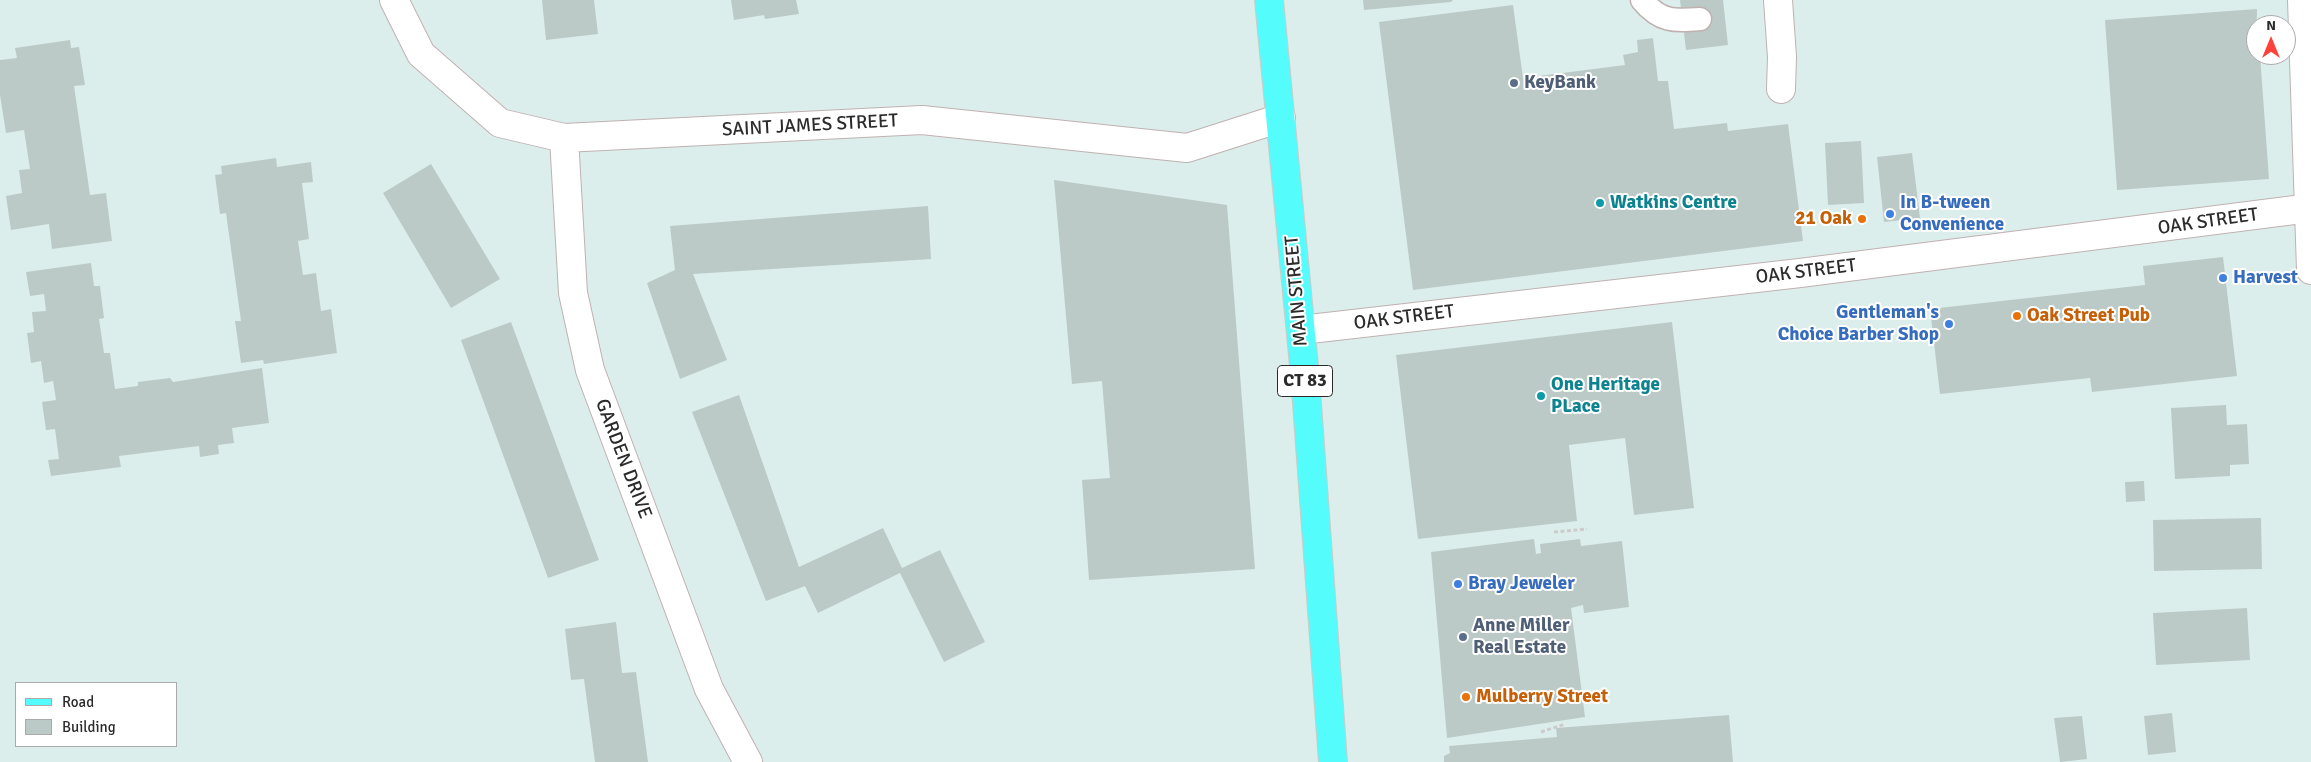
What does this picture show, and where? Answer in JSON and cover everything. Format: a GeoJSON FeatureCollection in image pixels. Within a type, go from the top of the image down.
{"type":"FeatureCollection","features":[{"type":"Feature","properties":{"kind":"main road","name":"MAIN STREET"},"geometry":{"type":"LineString","coordinates":[[1269,0],[1301,330],[1333,762]]}},
{"type":"Feature","properties":{"kind":"street","name":"SAINT JAMES STREET"},"geometry":{"type":"LineString","coordinates":[[394,0],[421,54],[500,123],[564,138],[922,120],[1187,148],[1281,118]]}},
{"type":"Feature","properties":{"kind":"street"},"geometry":{"type":"LineString","coordinates":[[1778,0],[1782,57],[1781,89]]}},
{"type":"Feature","properties":{"kind":"street"},"geometry":{"type":"LineString","coordinates":[[2302,0],[2311,270]]}},
{"type":"Feature","properties":{"kind":"street","name":"GARDEN DRIVE"},"geometry":{"type":"LineString","coordinates":[[564,138],[573,293],[590,370],[709,690],[748,762]]}},
{"type":"Feature","properties":{"kind":"street","name":"OAK STREET"},"geometry":{"type":"LineString","coordinates":[[1301,330],[1800,273],[2310,208]]}},
{"type":"Feature","properties":{"kind":"lane"},"geometry":{"type":"LineString","coordinates":[[1642,0],[1653,13],[1677,21],[1700,18]]}},
{"type":"Feature","properties":{"kind":"path"},"geometry":{"type":"LineString","coordinates":[[1554,532],[1587,529]]}},
{"type":"Feature","properties":{"kind":"path"},"geometry":{"type":"LineString","coordinates":[[1541,732],[1565,724]]}},
{"type":"Feature","properties":{"kind":"building"},"geometry":{"type":"Polygon","coordinates":[[[542,0],[594,0],[598,34],[546,40],[542,0]]]}},
{"type":"Feature","properties":{"kind":"building"},"geometry":{"type":"Polygon","coordinates":[[[731,0],[796,0],[799,14],[765,19],[764,15],[734,20],[731,0]]]}},
{"type":"Feature","properties":{"kind":"building"},"geometry":{"type":"Polygon","coordinates":[[[1363,0],[1453,0],[1451,2],[1364,10],[1363,0]]]}},
{"type":"Feature","properties":{"kind":"building"},"geometry":{"type":"Polygon","coordinates":[[[1680,0],[1723,0],[1728,45],[1686,50],[1680,0]]]}},
{"type":"Feature","properties":{"kind":"building","name":"Watkins Centre"},"geometry":{"type":"Polygon","coordinates":[[[1513,5],[1523,78],[1625,65],[1623,55],[1638,52],[1637,40],[1653,38],[1658,81],[1668,81],[1674,129],[1727,123],[1728,131],[1788,124],[1803,241],[1413,290],[1379,22],[1513,5]]]}},
{"type":"Feature","properties":{"kind":"building"},"geometry":{"type":"Polygon","coordinates":[[[2257,9],[2257,15],[2246,15],[2246,65],[2261,65],[2269,179],[2117,190],[2105,20],[2257,9]]]}},
{"type":"Feature","properties":{"kind":"building"},"geometry":{"type":"Polygon","coordinates":[[[70,40],[71,48],[79,47],[85,85],[74,86],[90,195],[106,193],[112,241],[52,249],[49,224],[11,230],[6,196],[22,193],[19,170],[30,169],[24,130],[6,133],[0,95],[0,60],[17,58],[15,48],[70,40]]]}},
{"type":"Feature","properties":{"kind":"building"},"geometry":{"type":"Polygon","coordinates":[[[1861,141],[1864,203],[1828,205],[1825,143],[1861,141]]]}},
{"type":"Feature","properties":{"kind":"building"},"geometry":{"type":"Polygon","coordinates":[[[1912,153],[1920,218],[1884,222],[1877,157],[1912,153]]]}},
{"type":"Feature","properties":{"kind":"building"},"geometry":{"type":"Polygon","coordinates":[[[276,158],[277,167],[311,162],[313,182],[302,183],[309,239],[298,241],[303,275],[316,273],[321,311],[331,309],[337,353],[264,364],[263,360],[241,363],[235,321],[241,321],[226,213],[220,214],[215,175],[222,174],[221,166],[276,158]]]}},
{"type":"Feature","properties":{"kind":"building"},"geometry":{"type":"Polygon","coordinates":[[[431,164],[500,279],[451,308],[383,193],[431,164]]]}},
{"type":"Feature","properties":{"kind":"building"},"geometry":{"type":"Polygon","coordinates":[[[1054,180],[1227,205],[1255,569],[1089,580],[1082,480],[1110,478],[1102,381],[1072,384],[1054,180]]]}},
{"type":"Feature","properties":{"kind":"building"},"geometry":{"type":"Polygon","coordinates":[[[928,206],[931,259],[693,274],[727,360],[680,379],[647,283],[675,270],[670,226],[928,206]]]}},
{"type":"Feature","properties":{"kind":"building"},"geometry":{"type":"Polygon","coordinates":[[[2223,257],[2237,376],[2092,392],[2090,378],[1940,394],[1930,309],[2145,285],[2143,266],[2223,257]]]}},
{"type":"Feature","properties":{"kind":"building"},"geometry":{"type":"Polygon","coordinates":[[[91,263],[94,286],[100,286],[104,318],[99,319],[104,353],[110,353],[115,389],[138,386],[138,382],[170,378],[173,382],[262,368],[269,423],[232,428],[234,443],[218,445],[219,454],[200,457],[199,446],[119,456],[121,467],[51,476],[48,460],[59,459],[55,429],[46,430],[42,402],[56,400],[53,381],[44,383],[41,361],[31,363],[27,333],[34,332],[32,312],[46,311],[44,294],[30,296],[26,272],[91,263]]]}},
{"type":"Feature","properties":{"kind":"building"},"geometry":{"type":"Polygon","coordinates":[[[511,322],[599,560],[548,578],[461,340],[511,322]]]}},
{"type":"Feature","properties":{"kind":"building","name":"One Heritage PLace"},"geometry":{"type":"Polygon","coordinates":[[[1672,322],[1694,508],[1634,515],[1625,438],[1569,445],[1577,521],[1418,539],[1396,355],[1672,322]]]}},
{"type":"Feature","properties":{"kind":"building"},"geometry":{"type":"Polygon","coordinates":[[[739,395],[799,567],[883,528],[902,568],[940,550],[985,642],[944,662],[900,573],[818,613],[805,586],[766,601],[692,412],[739,395]]]}},
{"type":"Feature","properties":{"kind":"building"},"geometry":{"type":"Polygon","coordinates":[[[2226,405],[2227,425],[2247,424],[2249,464],[2230,465],[2230,476],[2175,479],[2171,408],[2226,405]]]}},
{"type":"Feature","properties":{"kind":"building"},"geometry":{"type":"Polygon","coordinates":[[[2144,481],[2145,501],[2126,502],[2125,482],[2144,481]]]}},
{"type":"Feature","properties":{"kind":"building"},"geometry":{"type":"Polygon","coordinates":[[[2261,518],[2262,569],[2154,571],[2153,520],[2261,518]]]}},
{"type":"Feature","properties":{"kind":"building"},"geometry":{"type":"Polygon","coordinates":[[[1534,539],[1536,554],[1541,553],[1540,544],[1580,539],[1581,546],[1622,541],[1629,607],[1584,613],[1583,605],[1571,608],[1585,717],[1447,738],[1431,552],[1534,539]]]}},
{"type":"Feature","properties":{"kind":"building"},"geometry":{"type":"Polygon","coordinates":[[[2247,608],[2250,660],[2156,665],[2153,613],[2247,608]]]}},
{"type":"Feature","properties":{"kind":"building"},"geometry":{"type":"Polygon","coordinates":[[[616,622],[622,673],[636,672],[648,762],[595,762],[584,679],[571,680],[565,629],[616,622]]]}},
{"type":"Feature","properties":{"kind":"building"},"geometry":{"type":"Polygon","coordinates":[[[2172,713],[2176,752],[2148,755],[2144,716],[2172,713]]]}},
{"type":"Feature","properties":{"kind":"building"},"geometry":{"type":"Polygon","coordinates":[[[1729,715],[1733,762],[1444,762],[1444,756],[1450,753],[1449,746],[1557,737],[1556,728],[1729,715]]]}},
{"type":"Feature","properties":{"kind":"building"},"geometry":{"type":"Polygon","coordinates":[[[2082,716],[2087,759],[2060,762],[2054,718],[2082,716]]]}},
{"type":"Feature","properties":{"kind":"place","name":"KeyBank"},"geometry":{"type":"Point","coordinates":[1514,83]}},
{"type":"Feature","properties":{"kind":"place","name":"Watkins Centre"},"geometry":{"type":"Point","coordinates":[1600,203]}},
{"type":"Feature","properties":{"kind":"place","name":"In B-tween Convenience"},"geometry":{"type":"Point","coordinates":[1890,214]}},
{"type":"Feature","properties":{"kind":"place","name":"21 Oak"},"geometry":{"type":"Point","coordinates":[1862,219]}},
{"type":"Feature","properties":{"kind":"place","name":"Harvest"},"geometry":{"type":"Point","coordinates":[2223,278]}},
{"type":"Feature","properties":{"kind":"place","name":"Oak Street Pub"},"geometry":{"type":"Point","coordinates":[2017,316]}},
{"type":"Feature","properties":{"kind":"place","name":"Gentleman's Choice Barber Shop"},"geometry":{"type":"Point","coordinates":[1949,324]}},
{"type":"Feature","properties":{"kind":"place","name":"One Heritage PLace"},"geometry":{"type":"Point","coordinates":[1541,396]}},
{"type":"Feature","properties":{"kind":"place","name":"Bray Jeweler"},"geometry":{"type":"Point","coordinates":[1458,584]}},
{"type":"Feature","properties":{"kind":"place","name":"Anne Miller Real Estate"},"geometry":{"type":"Point","coordinates":[1463,637]}},
{"type":"Feature","properties":{"kind":"place","name":"Mulberry Street"},"geometry":{"type":"Point","coordinates":[1466,697]}}]}
